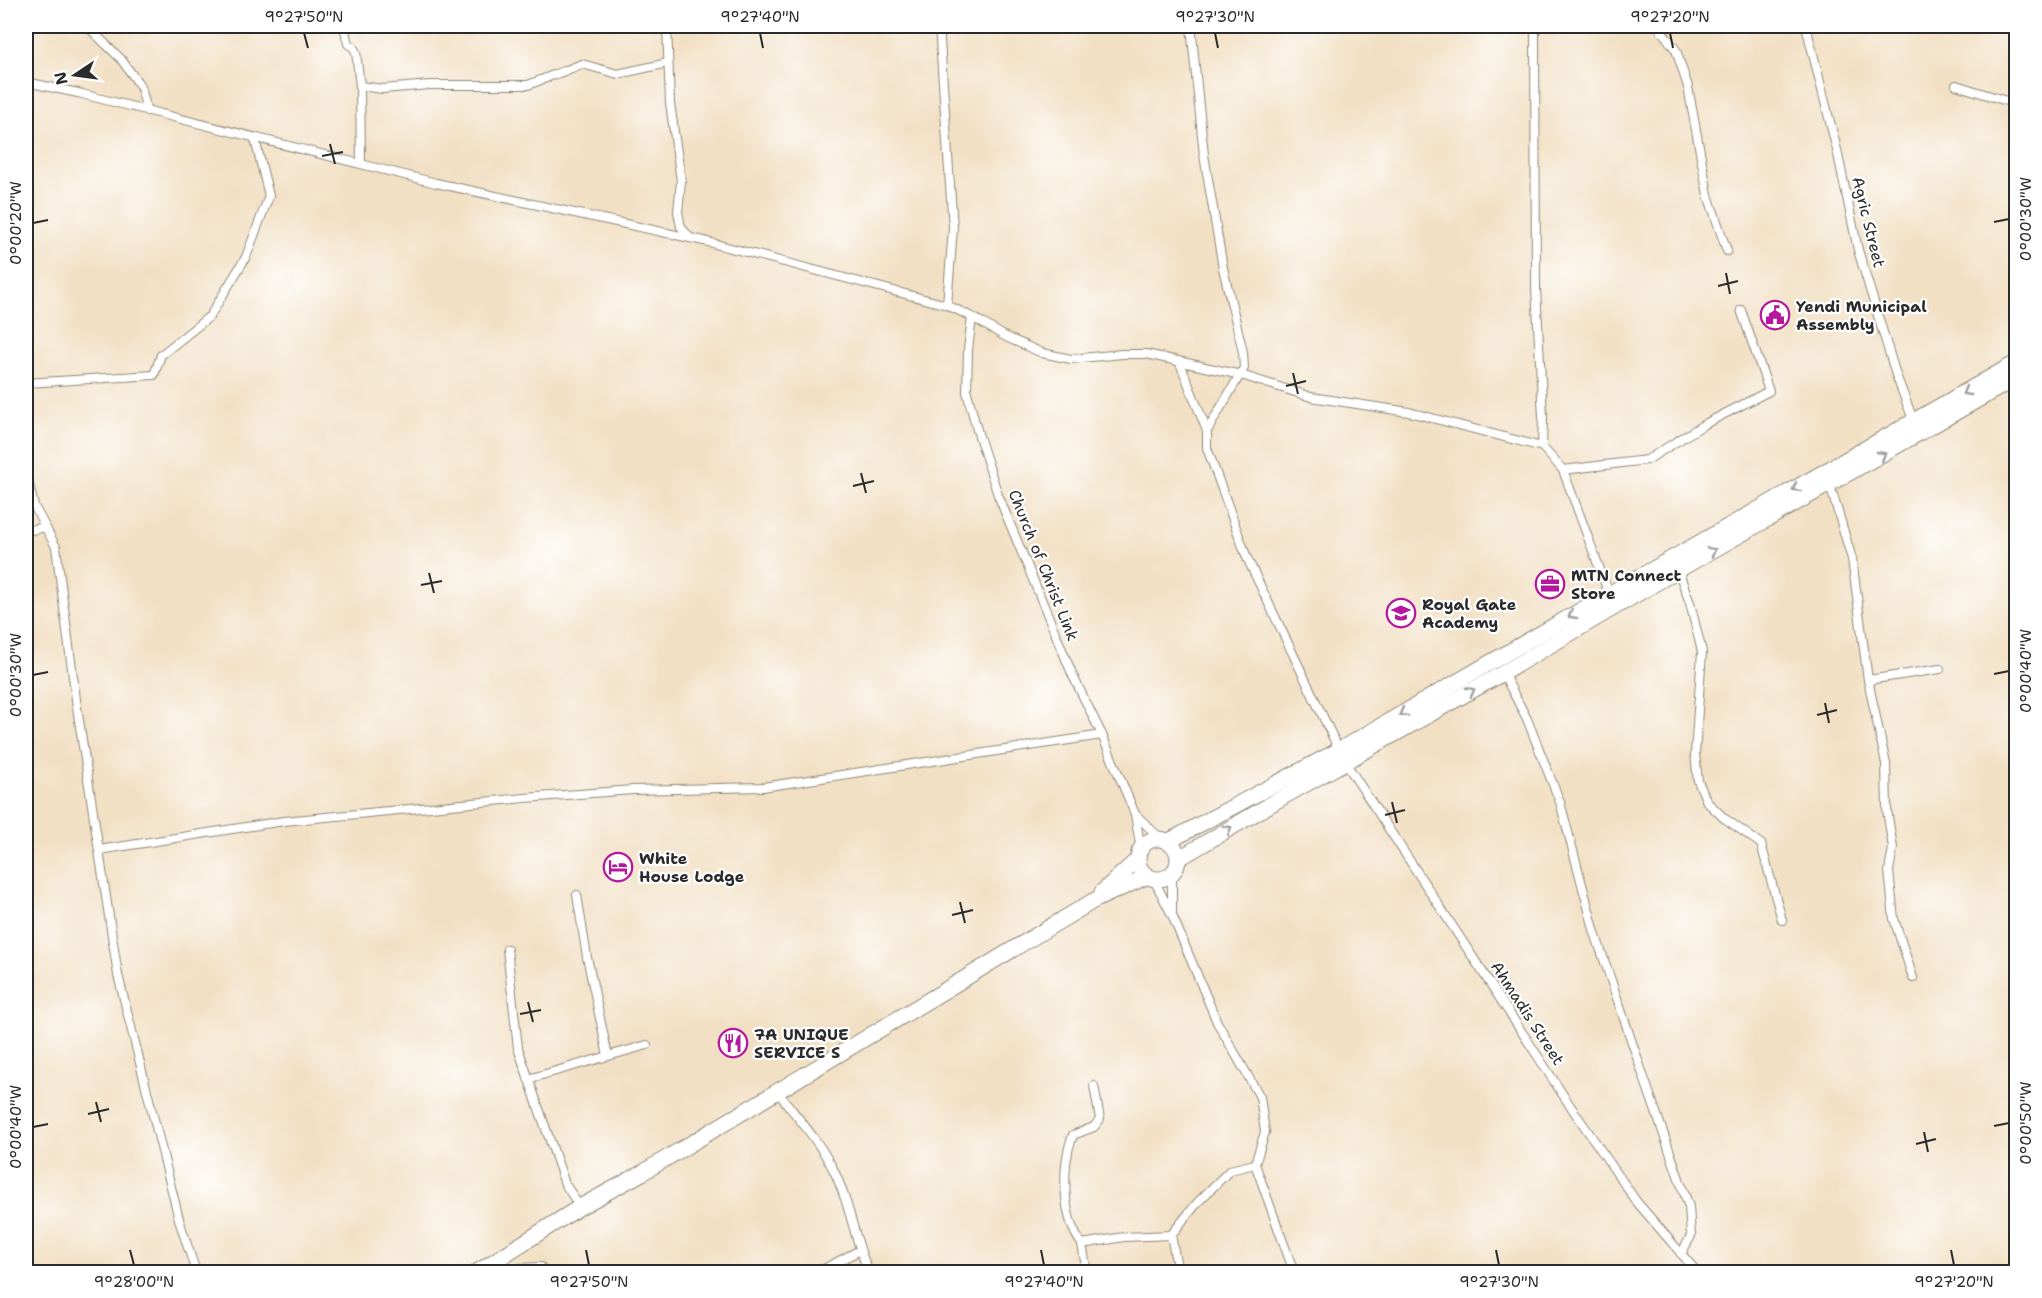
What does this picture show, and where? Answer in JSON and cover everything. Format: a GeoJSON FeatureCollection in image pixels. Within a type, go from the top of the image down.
{"type":"FeatureCollection","features":[{"type":"Feature","properties":{"kind":"highway"},"geometry":{"type":"LineString","coordinates":[[1093,900],[1148,842],[1165,841],[1342,756],[1503,673],[1678,570],[1830,485],[2016,363]]}},
{"type":"Feature","properties":{"kind":"highway"},"geometry":{"type":"LineString","coordinates":[[477,1272],[580,1207],[642,1173],[1093,900],[1151,877],[1163,878],[1175,866],[1342,756],[1609,594],[1917,428],[2016,378]]}},
{"type":"Feature","properties":{"kind":"highway"},"geometry":{"type":"LineString","coordinates":[[1165,841],[1175,849],[1175,866]]}},
{"type":"Feature","properties":{"kind":"highway"},"geometry":{"type":"LineString","coordinates":[[1139,854],[1141,869],[1151,877]]}},
{"type":"Feature","properties":{"kind":"street"},"geometry":{"type":"LineString","coordinates":[[87,26],[121,59],[141,87],[147,111]]}},
{"type":"Feature","properties":{"kind":"street"},"geometry":{"type":"LineString","coordinates":[[344,26],[348,44],[356,52],[360,86],[361,163]]}},
{"type":"Feature","properties":{"kind":"street"},"geometry":{"type":"LineString","coordinates":[[667,26],[670,103],[681,181],[678,213],[681,227],[690,238]]}},
{"type":"Feature","properties":{"kind":"street"},"geometry":{"type":"LineString","coordinates":[[939,26],[953,228],[947,305]]}},
{"type":"Feature","properties":{"kind":"street"},"geometry":{"type":"LineString","coordinates":[[1191,26],[1204,155],[1223,268],[1243,352],[1244,368],[1207,431]]}},
{"type":"Feature","properties":{"kind":"street"},"geometry":{"type":"LineString","coordinates":[[1535,26],[1536,288],[1543,417],[1542,447]]}},
{"type":"Feature","properties":{"kind":"street"},"geometry":{"type":"LineString","coordinates":[[1658,26],[1676,50],[1688,87],[1708,195],[1726,251]]}},
{"type":"Feature","properties":{"kind":"street","name":"Agric Street"},"geometry":{"type":"LineString","coordinates":[[1806,26],[1837,150],[1858,250],[1896,375],[1917,428]]}},
{"type":"Feature","properties":{"kind":"street"},"geometry":{"type":"LineString","coordinates":[[360,86],[382,89],[430,85],[528,85],[582,64],[618,74],[668,63]]}},
{"type":"Feature","properties":{"kind":"street"},"geometry":{"type":"LineString","coordinates":[[26,82],[436,183],[690,238],[947,305],[972,316],[1006,337],[1042,353],[1071,359],[1146,354],[1241,375],[1311,397],[1409,412],[1542,447],[1563,470],[1609,594]]}},
{"type":"Feature","properties":{"kind":"street"},"geometry":{"type":"LineString","coordinates":[[1956,86],[2016,104]]}},
{"type":"Feature","properties":{"kind":"street"},"geometry":{"type":"LineString","coordinates":[[26,383],[154,375],[161,355],[210,316],[246,257],[269,196],[255,139]]}},
{"type":"Feature","properties":{"kind":"street"},"geometry":{"type":"LineString","coordinates":[[1563,470],[1647,460],[1702,426],[1769,391],[1741,310]]}},
{"type":"Feature","properties":{"kind":"street","name":"Church of Christ Link"},"geometry":{"type":"LineString","coordinates":[[972,316],[967,392],[977,430],[998,495],[1073,676],[1102,735],[1135,814],[1139,854]]}},
{"type":"Feature","properties":{"kind":"street","name":"Ahmadis Street"},"geometry":{"type":"LineString","coordinates":[[1180,363],[1207,431],[1207,448],[1247,558],[1342,756],[1622,1182],[1697,1272]]}},
{"type":"Feature","properties":{"kind":"street"},"geometry":{"type":"LineString","coordinates":[[26,472],[34,506],[56,547],[77,707],[118,975],[180,1223],[196,1272]]}},
{"type":"Feature","properties":{"kind":"street"},"geometry":{"type":"LineString","coordinates":[[1830,485],[1852,559],[1868,680],[1886,764],[1887,810],[1893,848],[1889,871],[1894,919],[1913,978]]}},
{"type":"Feature","properties":{"kind":"street"},"geometry":{"type":"LineString","coordinates":[[26,531],[45,527]]}},
{"type":"Feature","properties":{"kind":"street"},"geometry":{"type":"LineString","coordinates":[[1678,570],[1690,603],[1702,652],[1695,754],[1698,781],[1707,802],[1724,818],[1761,844],[1782,920]]}},
{"type":"Feature","properties":{"kind":"street"},"geometry":{"type":"LineString","coordinates":[[1868,680],[1940,669]]}},
{"type":"Feature","properties":{"kind":"street"},"geometry":{"type":"LineString","coordinates":[[1503,673],[1527,719],[1560,802],[1595,933],[1689,1207],[1692,1236],[1681,1254]]}},
{"type":"Feature","properties":{"kind":"street"},"geometry":{"type":"LineString","coordinates":[[99,850],[284,821],[514,799],[633,790],[763,787],[1102,735]]}},
{"type":"Feature","properties":{"kind":"street","name":"Church of Christ Link"},"geometry":{"type":"LineString","coordinates":[[1135,814],[1165,841]]}},
{"type":"Feature","properties":{"kind":"street"},"geometry":{"type":"LineString","coordinates":[[1172,915],[1175,866]]}},
{"type":"Feature","properties":{"kind":"street"},"geometry":{"type":"LineString","coordinates":[[1151,877],[1172,915],[1217,1022],[1260,1097],[1265,1132],[1255,1164],[1294,1272]]}},
{"type":"Feature","properties":{"kind":"street"},"geometry":{"type":"LineString","coordinates":[[577,895],[587,957],[608,1056]]}},
{"type":"Feature","properties":{"kind":"street"},"geometry":{"type":"LineString","coordinates":[[507,949],[518,1048],[565,1184],[580,1207]]}},
{"type":"Feature","properties":{"kind":"street"},"geometry":{"type":"LineString","coordinates":[[528,1079],[647,1045]]}},
{"type":"Feature","properties":{"kind":"street"},"geometry":{"type":"LineString","coordinates":[[1087,1272],[1082,1244],[1070,1224],[1065,1173],[1072,1136],[1094,1127],[1100,1119],[1094,1086]]}},
{"type":"Feature","properties":{"kind":"street"},"geometry":{"type":"LineString","coordinates":[[777,1092],[810,1132],[834,1172],[869,1272]]}},
{"type":"Feature","properties":{"kind":"street"},"geometry":{"type":"LineString","coordinates":[[1082,1244],[1124,1236],[1171,1234],[1198,1202],[1230,1170],[1255,1164]]}},
{"type":"Feature","properties":{"kind":"street"},"geometry":{"type":"LineString","coordinates":[[1171,1234],[1178,1272]]}},
{"type":"Feature","properties":{"kind":"street"},"geometry":{"type":"LineString","coordinates":[[818,1272],[860,1250]]}},
{"type":"Feature","properties":{"kind":"street"},"geometry":{"type":"LineString","coordinates":[[511,1252],[521,1270],[541,1267],[543,1272]]}},
{"type":"Feature","properties":{"kind":"place","name":"Yendi Municipal Assembly"},"geometry":{"type":"Point","coordinates":[1775,315]}},
{"type":"Feature","properties":{"kind":"place","name":"MTN Connect Store"},"geometry":{"type":"Point","coordinates":[1550,584]}},
{"type":"Feature","properties":{"kind":"place","name":"Royal Gate Academy"},"geometry":{"type":"Point","coordinates":[1401,613]}},
{"type":"Feature","properties":{"kind":"place","name":"White House Lodge"},"geometry":{"type":"Point","coordinates":[618,867]}},
{"type":"Feature","properties":{"kind":"place","name":"7A UNIQUE SERVICE S"},"geometry":{"type":"Point","coordinates":[733,1043]}}]}
